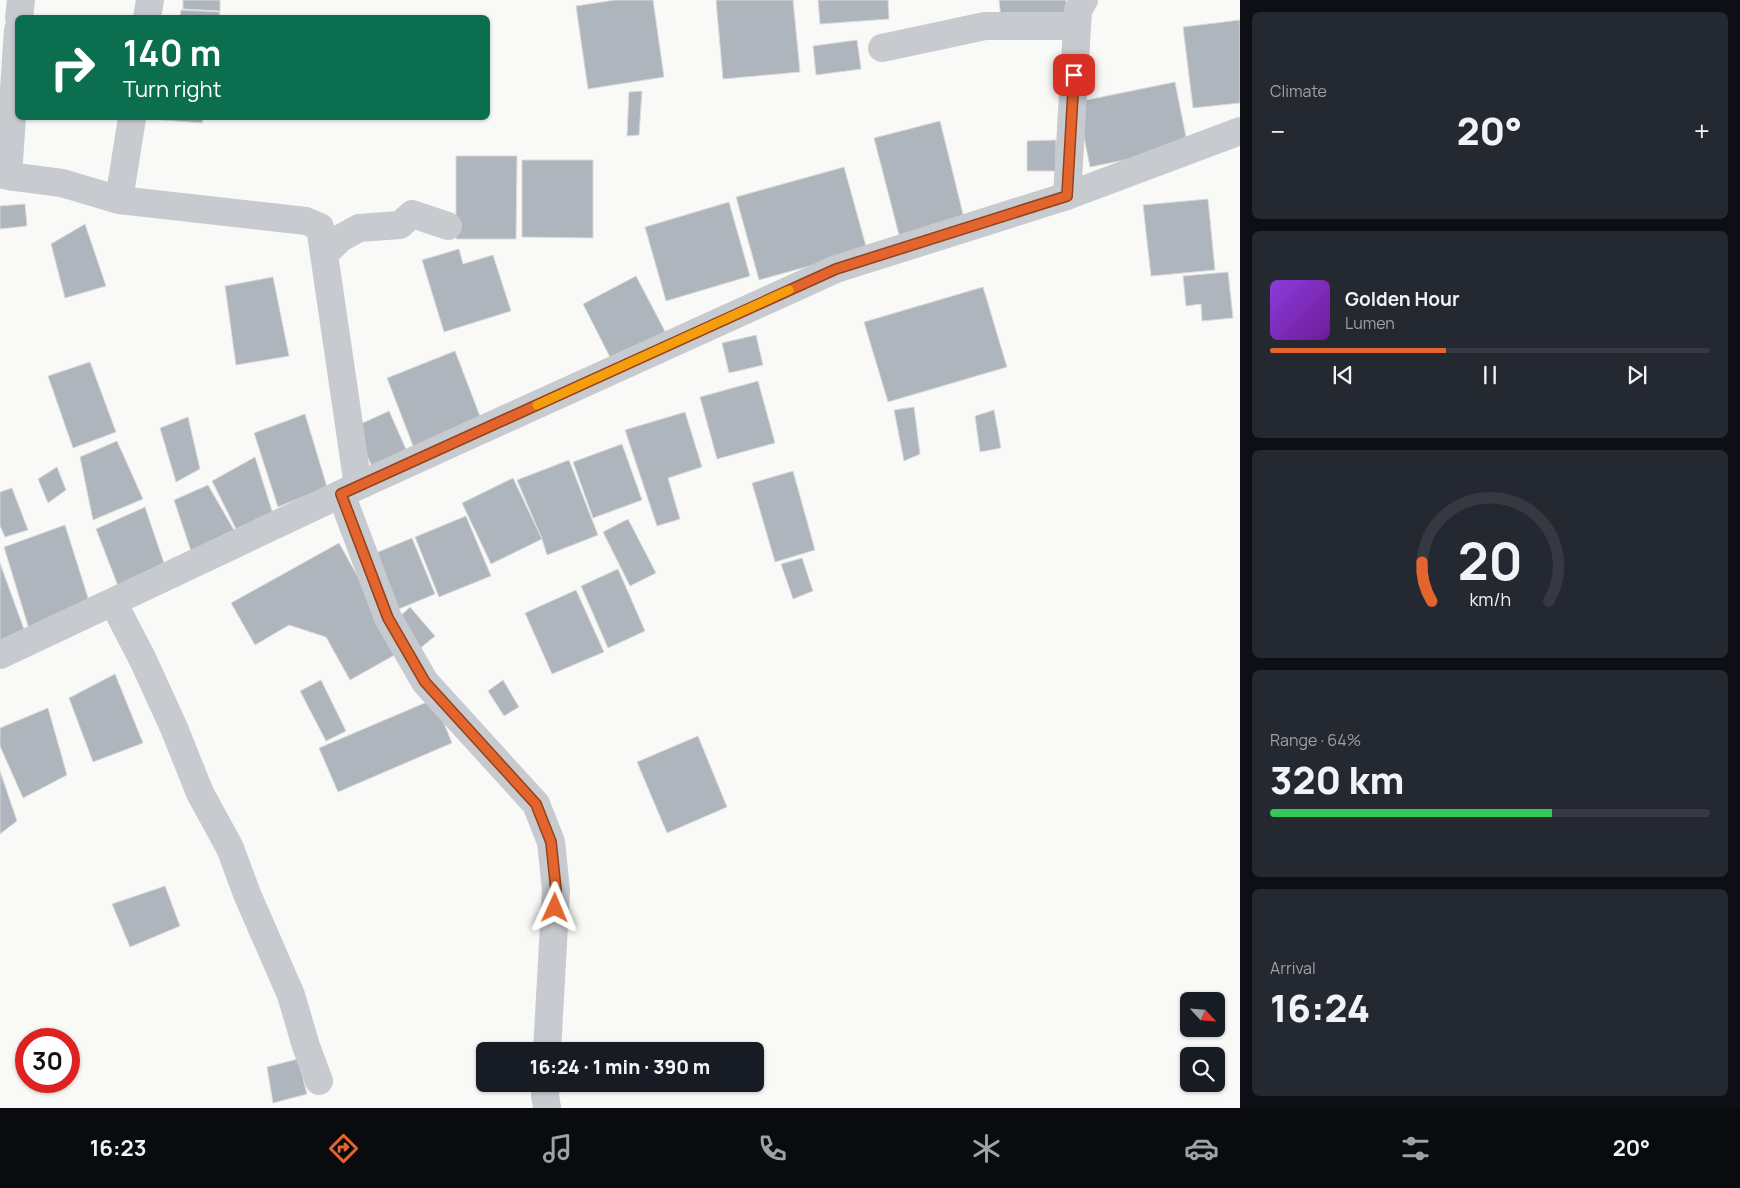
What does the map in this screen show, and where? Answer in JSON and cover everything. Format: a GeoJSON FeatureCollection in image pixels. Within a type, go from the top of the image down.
{"type":"FeatureCollection","features":[{"type":"Feature","properties":{"kind":"street"},"geometry":{"type":"LineString","coordinates":[[20,15],[22,0]]}},
{"type":"Feature","properties":{"kind":"street"},"geometry":{"type":"LineString","coordinates":[[148,15],[150,0]]}},
{"type":"Feature","properties":{"kind":"street"},"geometry":{"type":"LineString","coordinates":[[1067,196],[1078,10],[1084,0]]}},
{"type":"Feature","properties":{"kind":"street"},"geometry":{"type":"LineString","coordinates":[[882,48],[985,26],[1077,26]]}},
{"type":"Feature","properties":{"kind":"street"},"geometry":{"type":"LineString","coordinates":[[15,61],[4,175],[62,183],[119,200],[306,221],[320,228],[349,490],[388,618],[425,682],[536,804],[551,842],[556,890],[548,1042]]}},
{"type":"Feature","properties":{"kind":"street"},"geometry":{"type":"LineString","coordinates":[[119,200],[132,120]]}},
{"type":"Feature","properties":{"kind":"street"},"geometry":{"type":"LineString","coordinates":[[0,655],[349,490],[836,269],[1067,196],[1240,131]]}},
{"type":"Feature","properties":{"kind":"street"},"geometry":{"type":"LineString","coordinates":[[324,254],[341,238],[359,228],[400,226],[412,214],[448,226]]}},
{"type":"Feature","properties":{"kind":"street"},"geometry":{"type":"LineString","coordinates":[[113,602],[143,660],[200,793],[230,848],[247,894],[291,995],[306,1046],[319,1081]]}},
{"type":"Feature","properties":{"kind":"street"},"geometry":{"type":"LineString","coordinates":[[545,1092],[547,1108]]}},
{"type":"Feature","properties":{"kind":"building"},"geometry":{"type":"Polygon","coordinates":[[[183,0],[220,0],[220,11],[183,9],[183,0]]]}},
{"type":"Feature","properties":{"kind":"building"},"geometry":{"type":"Polygon","coordinates":[[[615,0],[653,0],[664,77],[588,89],[576,6],[615,0]]]}},
{"type":"Feature","properties":{"kind":"building"},"geometry":{"type":"Polygon","coordinates":[[[716,0],[793,0],[800,72],[723,79],[716,0]]]}},
{"type":"Feature","properties":{"kind":"building"},"geometry":{"type":"Polygon","coordinates":[[[818,0],[888,0],[889,19],[820,24],[818,0]]]}},
{"type":"Feature","properties":{"kind":"building"},"geometry":{"type":"Polygon","coordinates":[[[999,0],[1066,0],[1068,20],[1002,28],[999,0]]]}},
{"type":"Feature","properties":{"kind":"building"},"geometry":{"type":"Polygon","coordinates":[[[181,10],[220,12],[220,15],[180,15],[181,10]]]}},
{"type":"Feature","properties":{"kind":"building"},"geometry":{"type":"Polygon","coordinates":[[[1240,20],[1240,103],[1193,108],[1183,27],[1240,20]]]}},
{"type":"Feature","properties":{"kind":"building"},"geometry":{"type":"Polygon","coordinates":[[[857,40],[861,69],[816,75],[813,46],[857,40]]]}},
{"type":"Feature","properties":{"kind":"building"},"geometry":{"type":"Polygon","coordinates":[[[1175,82],[1188,147],[1090,167],[1077,102],[1175,82]]]}},
{"type":"Feature","properties":{"kind":"building"},"geometry":{"type":"Polygon","coordinates":[[[642,91],[639,135],[627,136],[629,92],[642,91]]]}},
{"type":"Feature","properties":{"kind":"building"},"geometry":{"type":"Polygon","coordinates":[[[164,120],[203,120],[202,123],[164,120]]]}},
{"type":"Feature","properties":{"kind":"building"},"geometry":{"type":"Polygon","coordinates":[[[940,121],[964,218],[899,235],[874,138],[940,121]]]}},
{"type":"Feature","properties":{"kind":"building"},"geometry":{"type":"Polygon","coordinates":[[[1056,140],[1056,171],[1027,171],[1027,141],[1056,140]]]}},
{"type":"Feature","properties":{"kind":"building"},"geometry":{"type":"Polygon","coordinates":[[[456,156],[517,156],[516,239],[456,239],[456,156]]]}},
{"type":"Feature","properties":{"kind":"building"},"geometry":{"type":"Polygon","coordinates":[[[522,160],[593,160],[593,238],[522,237],[522,160]]]}},
{"type":"Feature","properties":{"kind":"building"},"geometry":{"type":"Polygon","coordinates":[[[844,167],[867,250],[759,280],[736,197],[844,167]]]}},
{"type":"Feature","properties":{"kind":"building"},"geometry":{"type":"Polygon","coordinates":[[[1208,199],[1215,270],[1151,276],[1143,205],[1208,199]]]}},
{"type":"Feature","properties":{"kind":"building"},"geometry":{"type":"Polygon","coordinates":[[[729,202],[750,276],[666,301],[645,227],[729,202]]]}},
{"type":"Feature","properties":{"kind":"building"},"geometry":{"type":"Polygon","coordinates":[[[25,204],[27,226],[0,229],[0,206],[25,204]]]}},
{"type":"Feature","properties":{"kind":"building"},"geometry":{"type":"Polygon","coordinates":[[[85,224],[106,286],[65,298],[51,244],[85,224]]]}},
{"type":"Feature","properties":{"kind":"building"},"geometry":{"type":"Polygon","coordinates":[[[459,249],[463,264],[493,255],[511,311],[444,332],[422,260],[459,249]]]}},
{"type":"Feature","properties":{"kind":"building"},"geometry":{"type":"Polygon","coordinates":[[[1228,272],[1233,318],[1202,321],[1201,304],[1186,306],[1183,276],[1228,272]]]}},
{"type":"Feature","properties":{"kind":"building"},"geometry":{"type":"Polygon","coordinates":[[[636,276],[668,337],[614,365],[583,304],[636,276]]]}},
{"type":"Feature","properties":{"kind":"building"},"geometry":{"type":"Polygon","coordinates":[[[273,277],[289,356],[236,365],[225,286],[273,277]]]}},
{"type":"Feature","properties":{"kind":"building"},"geometry":{"type":"Polygon","coordinates":[[[983,287],[1007,367],[888,402],[864,322],[983,287]]]}},
{"type":"Feature","properties":{"kind":"building"},"geometry":{"type":"Polygon","coordinates":[[[756,335],[763,365],[729,373],[722,343],[756,335]]]}},
{"type":"Feature","properties":{"kind":"building"},"geometry":{"type":"Polygon","coordinates":[[[455,351],[483,424],[415,451],[387,378],[455,351]]]}},
{"type":"Feature","properties":{"kind":"building"},"geometry":{"type":"Polygon","coordinates":[[[90,362],[116,432],[73,448],[48,376],[90,362]]]}},
{"type":"Feature","properties":{"kind":"building"},"geometry":{"type":"Polygon","coordinates":[[[758,381],[775,443],[717,459],[700,397],[758,381]]]}},
{"type":"Feature","properties":{"kind":"building"},"geometry":{"type":"Polygon","coordinates":[[[914,407],[920,454],[904,461],[894,410],[914,407]]]}},
{"type":"Feature","properties":{"kind":"building"},"geometry":{"type":"Polygon","coordinates":[[[994,410],[1001,448],[980,452],[975,416],[994,410]]]}},
{"type":"Feature","properties":{"kind":"building"},"geometry":{"type":"Polygon","coordinates":[[[389,411],[409,456],[374,471],[354,427],[389,411]]]}},
{"type":"Feature","properties":{"kind":"building"},"geometry":{"type":"Polygon","coordinates":[[[685,412],[702,467],[668,478],[680,519],[657,526],[625,430],[685,412]]]}},
{"type":"Feature","properties":{"kind":"building"},"geometry":{"type":"Polygon","coordinates":[[[305,414],[327,487],[278,507],[254,433],[305,414]]]}},
{"type":"Feature","properties":{"kind":"building"},"geometry":{"type":"Polygon","coordinates":[[[188,417],[200,469],[176,482],[160,428],[188,417]]]}},
{"type":"Feature","properties":{"kind":"building"},"geometry":{"type":"Polygon","coordinates":[[[117,441],[143,499],[93,520],[80,457],[117,441]]]}},
{"type":"Feature","properties":{"kind":"building"},"geometry":{"type":"Polygon","coordinates":[[[622,444],[642,500],[593,518],[573,462],[622,444]]]}},
{"type":"Feature","properties":{"kind":"building"},"geometry":{"type":"Polygon","coordinates":[[[255,457],[273,514],[238,533],[212,481],[255,457]]]}},
{"type":"Feature","properties":{"kind":"building"},"geometry":{"type":"Polygon","coordinates":[[[569,460],[598,535],[547,555],[517,480],[569,460]]]}},
{"type":"Feature","properties":{"kind":"building"},"geometry":{"type":"Polygon","coordinates":[[[57,467],[66,490],[48,503],[38,479],[57,467]]]}},
{"type":"Feature","properties":{"kind":"building"},"geometry":{"type":"Polygon","coordinates":[[[793,471],[815,550],[775,562],[752,483],[793,471]]]}},
{"type":"Feature","properties":{"kind":"building"},"geometry":{"type":"Polygon","coordinates":[[[513,478],[542,539],[491,564],[462,503],[513,478]]]}},
{"type":"Feature","properties":{"kind":"building"},"geometry":{"type":"Polygon","coordinates":[[[208,485],[238,537],[193,557],[174,500],[208,485]]]}},
{"type":"Feature","properties":{"kind":"building"},"geometry":{"type":"Polygon","coordinates":[[[12,488],[28,530],[5,537],[0,526],[0,492],[12,488]]]}},
{"type":"Feature","properties":{"kind":"building"},"geometry":{"type":"Polygon","coordinates":[[[145,507],[166,569],[120,591],[96,529],[145,507]]]}},
{"type":"Feature","properties":{"kind":"building"},"geometry":{"type":"Polygon","coordinates":[[[466,516],[491,576],[439,597],[415,537],[466,516]]]}},
{"type":"Feature","properties":{"kind":"building"},"geometry":{"type":"Polygon","coordinates":[[[628,519],[656,573],[630,586],[603,532],[628,519]]]}},
{"type":"Feature","properties":{"kind":"building"},"geometry":{"type":"Polygon","coordinates":[[[65,525],[89,601],[29,629],[4,547],[65,525]]]}},
{"type":"Feature","properties":{"kind":"building"},"geometry":{"type":"Polygon","coordinates":[[[412,538],[435,594],[394,611],[371,555],[412,538]]]}},
{"type":"Feature","properties":{"kind":"building"},"geometry":{"type":"Polygon","coordinates":[[[339,543],[400,652],[350,680],[326,637],[289,625],[255,645],[231,603],[339,543]]]}},
{"type":"Feature","properties":{"kind":"building"},"geometry":{"type":"Polygon","coordinates":[[[802,558],[813,591],[793,599],[781,564],[802,558]]]}},
{"type":"Feature","properties":{"kind":"building"},"geometry":{"type":"Polygon","coordinates":[[[0,563],[25,632],[0,643],[0,563]]]}},
{"type":"Feature","properties":{"kind":"building"},"geometry":{"type":"Polygon","coordinates":[[[618,569],[645,631],[608,648],[581,586],[618,569]]]}},
{"type":"Feature","properties":{"kind":"building"},"geometry":{"type":"Polygon","coordinates":[[[576,590],[604,652],[552,674],[525,613],[576,590]]]}},
{"type":"Feature","properties":{"kind":"building"},"geometry":{"type":"Polygon","coordinates":[[[410,607],[435,636],[418,650],[393,623],[410,607]]]}},
{"type":"Feature","properties":{"kind":"building"},"geometry":{"type":"Polygon","coordinates":[[[115,674],[143,743],[93,762],[69,698],[115,674]]]}},
{"type":"Feature","properties":{"kind":"building"},"geometry":{"type":"Polygon","coordinates":[[[321,680],[346,731],[326,741],[300,691],[321,680]]]}},
{"type":"Feature","properties":{"kind":"building"},"geometry":{"type":"Polygon","coordinates":[[[503,680],[519,707],[504,716],[488,691],[503,680]]]}},
{"type":"Feature","properties":{"kind":"building"},"geometry":{"type":"Polygon","coordinates":[[[434,699],[452,743],[338,792],[319,748],[434,699]]]}},
{"type":"Feature","properties":{"kind":"building"},"geometry":{"type":"Polygon","coordinates":[[[48,708],[67,775],[23,798],[0,746],[0,728],[48,708]]]}},
{"type":"Feature","properties":{"kind":"building"},"geometry":{"type":"Polygon","coordinates":[[[698,736],[727,807],[667,833],[637,762],[698,736]]]}},
{"type":"Feature","properties":{"kind":"building"},"geometry":{"type":"Polygon","coordinates":[[[0,771],[17,821],[0,834],[0,771]]]}},
{"type":"Feature","properties":{"kind":"building"},"geometry":{"type":"Polygon","coordinates":[[[165,886],[180,926],[130,947],[112,904],[165,886]]]}},
{"type":"Feature","properties":{"kind":"building"},"geometry":{"type":"Polygon","coordinates":[[[298,1059],[307,1094],[273,1103],[267,1067],[298,1059]]]}},
{"type":"Feature","properties":{"kind":"slow traffic"},"geometry":{"type":"LineString","coordinates":[[537,405],[789,290]]}},
{"type":"Feature","properties":{"kind":"route"},"geometry":{"type":"LineString","coordinates":[[555,908],[556,890],[551,842],[536,804],[425,682],[388,618],[341,494],[836,269],[1067,196],[1074,75]]}}]}
